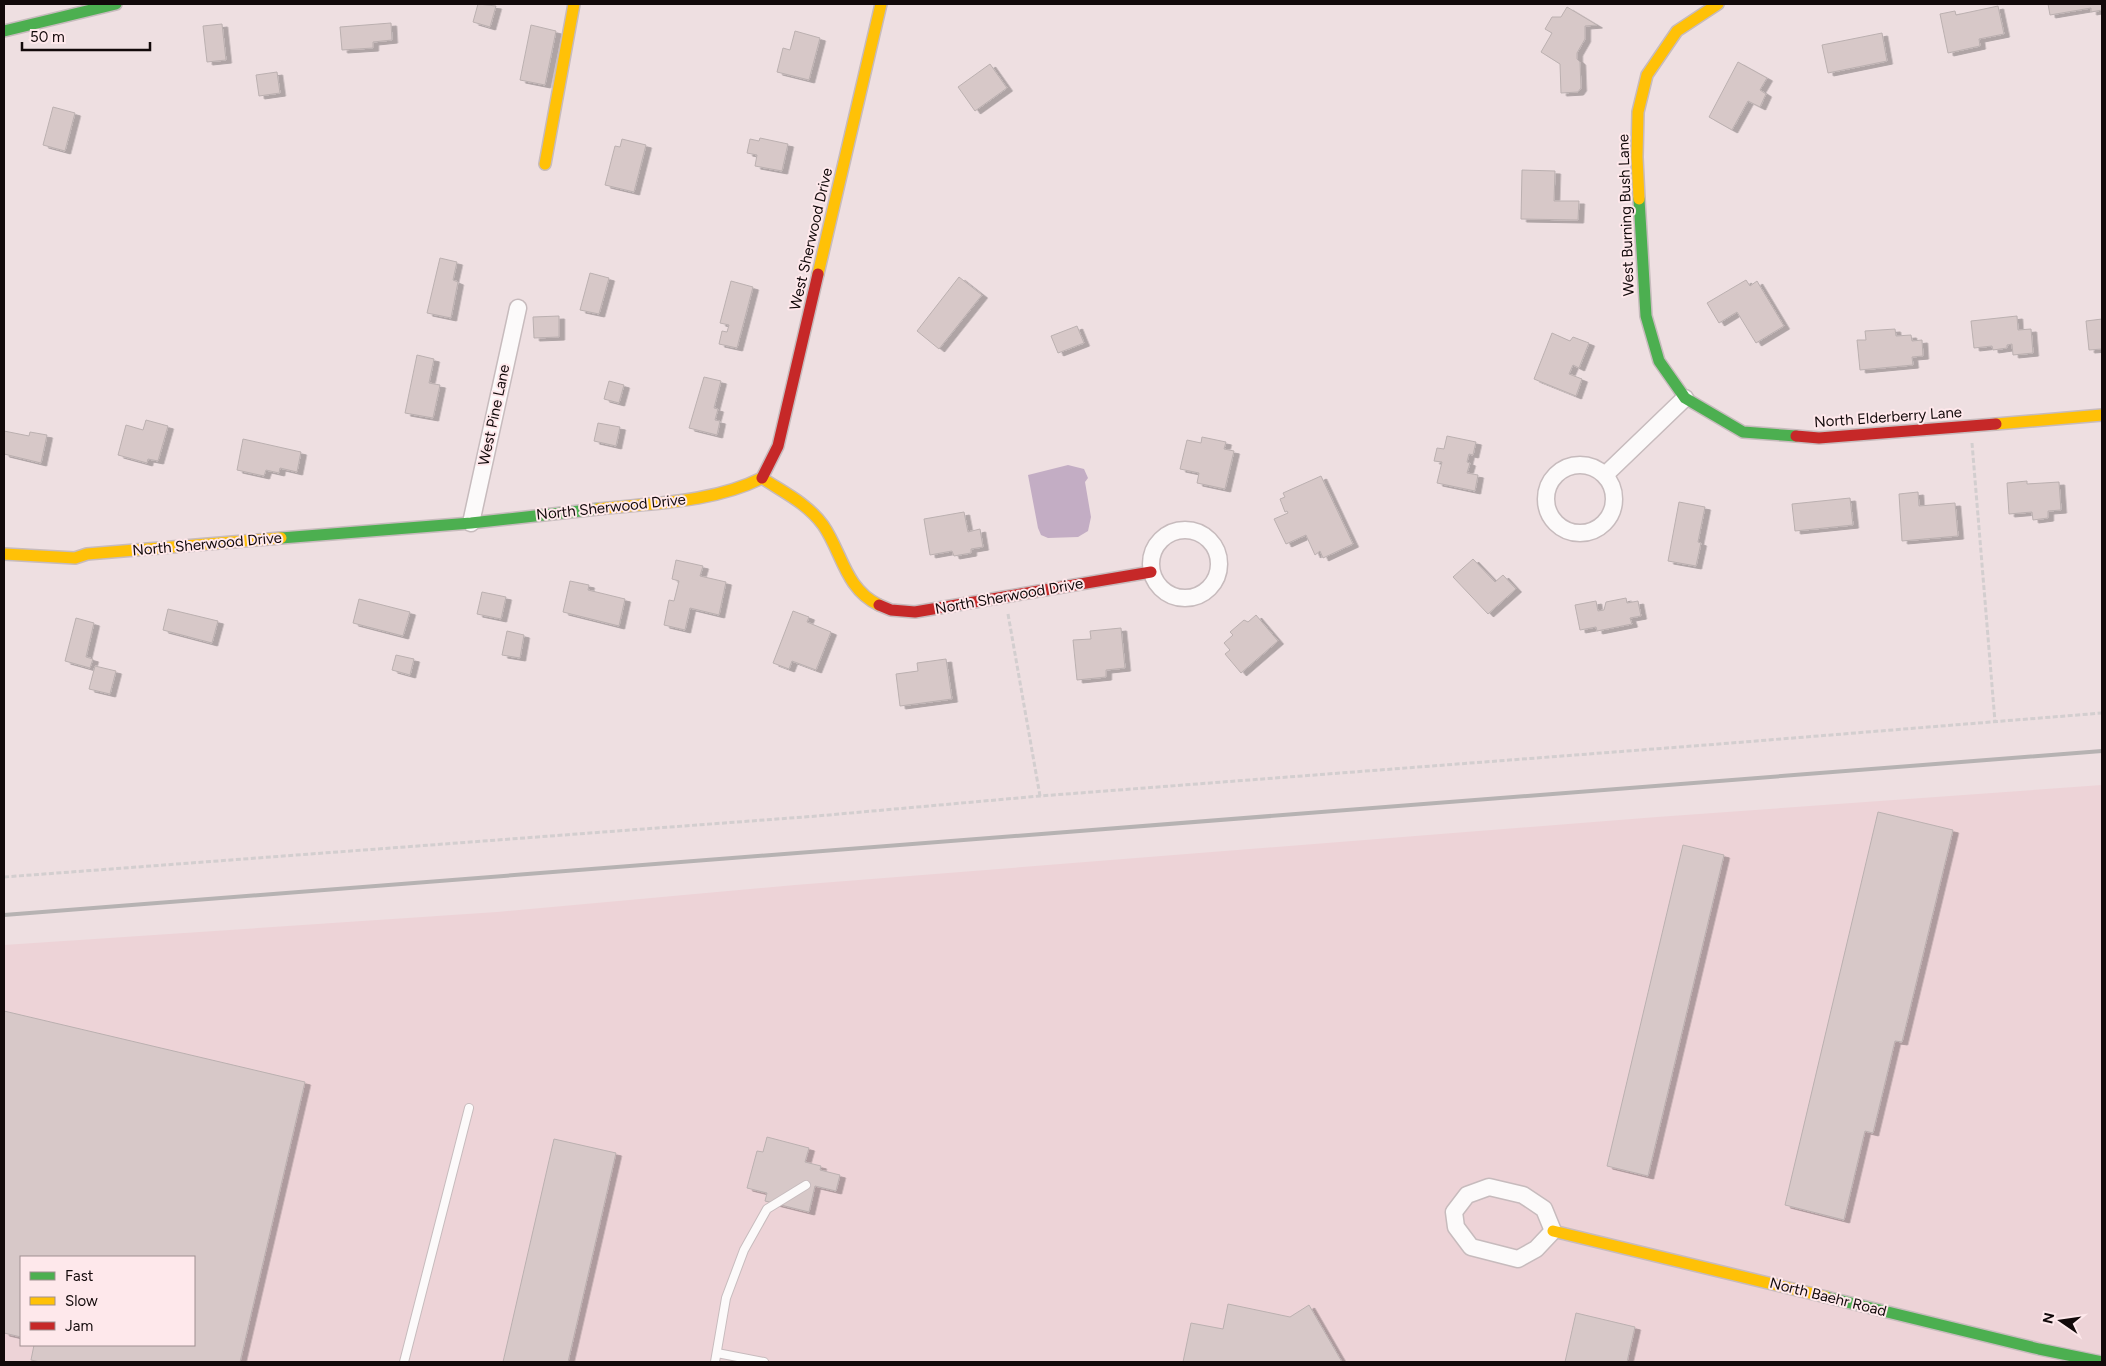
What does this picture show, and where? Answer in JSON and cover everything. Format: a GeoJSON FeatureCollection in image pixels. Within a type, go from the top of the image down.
{"type":"FeatureCollection","features":[{"type":"Feature","properties":{"kind":"street"},"geometry":{"type":"LineString","coordinates":[[4,32],[48,16],[116,4]]}},
{"type":"Feature","properties":{"kind":"street"},"geometry":{"type":"LineString","coordinates":[[545,164],[574,4]]}},
{"type":"Feature","properties":{"kind":"street","name":"West Sherwood Drive"},"geometry":{"type":"LineString","coordinates":[[762,478],[778,446],[881,4]]}},
{"type":"Feature","properties":{"kind":"street","name":"West Burning Bush Lane"},"geometry":{"type":"LineString","coordinates":[[1685,398],[1659,361],[1646,316],[1637,158],[1638,112],[1647,75],[1677,31],[1718,4]]}},
{"type":"Feature","properties":{"kind":"street","name":"West Pine Lane"},"geometry":{"type":"LineString","coordinates":[[471,523],[518,308]]}},
{"type":"Feature","properties":{"kind":"street"},"geometry":{"type":"LineString","coordinates":[[1605,475],[1685,398]]}},
{"type":"Feature","properties":{"kind":"street","name":"North Elderberry Lane"},"geometry":{"type":"LineString","coordinates":[[1685,398],[1743,432],[1819,438],[2102,416]]}},
{"type":"Feature","properties":{"kind":"street"},"geometry":{"type":"LineString","coordinates":[[1573,465],[1595,468],[1605,475],[1611,484],[1614,494],[1612,510],[1603,524],[1589,532],[1573,532],[1563,528],[1554,521],[1548,511],[1546,500],[1548,488],[1553,478],[1562,470],[1573,465]]}},
{"type":"Feature","properties":{"kind":"street","name":"North Sherwood Drive"},"geometry":{"type":"LineString","coordinates":[[4,554],[75,558],[87,554],[471,523],[701,497],[742,488],[762,478],[812,512],[830,536],[845,573],[854,586],[868,598],[889,609],[915,612],[1152,572]]}},
{"type":"Feature","properties":{"kind":"street"},"geometry":{"type":"LineString","coordinates":[[1188,530],[1199,533],[1208,539],[1218,557],[1218,569],[1215,580],[1207,590],[1197,596],[1186,598],[1174,596],[1164,591],[1156,582],[1152,572],[1151,561],[1156,546],[1168,535],[1178,531],[1188,530]]}},
{"type":"Feature","properties":{"kind":"street"},"geometry":{"type":"LineString","coordinates":[[1489,1187],[1523,1195],[1544,1209],[1553,1231],[1536,1249],[1518,1259],[1471,1247],[1456,1227],[1454,1212],[1467,1195],[1489,1187]]}},
{"type":"Feature","properties":{"kind":"street","name":"North Baehr Road"},"geometry":{"type":"LineString","coordinates":[[1553,1231],[2038,1356],[2102,1362]]}},
{"type":"Feature","properties":{"kind":"lane"},"geometry":{"type":"LineString","coordinates":[[404,1362],[469,1108]]}},
{"type":"Feature","properties":{"kind":"lane"},"geometry":{"type":"LineString","coordinates":[[715,1362],[726,1298],[744,1250],[767,1209],[806,1185]]}},
{"type":"Feature","properties":{"kind":"lane"},"geometry":{"type":"LineString","coordinates":[[717,1352],[764,1362]]}},
{"type":"Feature","properties":{"kind":"path"},"geometry":{"type":"LineString","coordinates":[[1971,426],[1995,722]]}},
{"type":"Feature","properties":{"kind":"path"},"geometry":{"type":"LineString","coordinates":[[1006,598],[1040,796]]}},
{"type":"Feature","properties":{"kind":"path"},"geometry":{"type":"LineString","coordinates":[[4,877],[817,816],[1040,796],[2102,713]]}},
{"type":"Feature","properties":{"kind":"shaded area"},"geometry":{"type":"Polygon","coordinates":[[[1068,465],[1084,469],[1088,478],[1085,482],[1091,517],[1088,531],[1078,537],[1048,538],[1041,535],[1038,528],[1028,475],[1068,465]]]}},
{"type":"Feature","properties":{"kind":"shaded area"},"geometry":{"type":"Polygon","coordinates":[[[2102,785],[2102,1362],[4,1362],[4,945],[497,912],[795,885],[1657,817],[2102,785]]]}},
{"type":"Feature","properties":{"kind":"building"},"geometry":{"type":"Polygon","coordinates":[[[478,4],[496,6],[490,27],[473,22],[478,4]]]}},
{"type":"Feature","properties":{"kind":"building"},"geometry":{"type":"Polygon","coordinates":[[[2048,4],[2102,4],[2102,10],[2091,12],[2091,8],[2050,15],[2048,4]]]}},
{"type":"Feature","properties":{"kind":"building"},"geometry":{"type":"Polygon","coordinates":[[[1998,6],[2004,34],[1979,39],[1980,46],[1948,53],[1940,14],[1955,11],[1956,15],[1998,6]]]}},
{"type":"Feature","properties":{"kind":"building"},"geometry":{"type":"Polygon","coordinates":[[[1567,7],[1597,25],[1585,26],[1585,39],[1577,53],[1577,59],[1580,62],[1581,88],[1578,92],[1561,93],[1560,64],[1541,52],[1552,33],[1545,29],[1552,17],[1561,17],[1567,7]]]}},
{"type":"Feature","properties":{"kind":"building"},"geometry":{"type":"Polygon","coordinates":[[[391,23],[392,40],[373,42],[373,48],[342,50],[340,27],[391,23]]]}},
{"type":"Feature","properties":{"kind":"building"},"geometry":{"type":"Polygon","coordinates":[[[222,24],[226,60],[207,62],[203,26],[222,24]]]}},
{"type":"Feature","properties":{"kind":"building"},"geometry":{"type":"Polygon","coordinates":[[[531,25],[556,31],[545,85],[520,80],[531,25]]]}},
{"type":"Feature","properties":{"kind":"building"},"geometry":{"type":"Polygon","coordinates":[[[795,31],[820,38],[809,80],[777,72],[783,48],[790,50],[795,31]]]}},
{"type":"Feature","properties":{"kind":"building"},"geometry":{"type":"Polygon","coordinates":[[[1882,33],[1887,61],[1828,73],[1822,45],[1882,33]]]}},
{"type":"Feature","properties":{"kind":"building"},"geometry":{"type":"Polygon","coordinates":[[[1738,62],[1767,78],[1760,90],[1766,94],[1760,107],[1748,101],[1732,130],[1709,117],[1738,62]]]}},
{"type":"Feature","properties":{"kind":"building"},"geometry":{"type":"Polygon","coordinates":[[[990,64],[1007,88],[975,111],[958,87],[990,64]]]}},
{"type":"Feature","properties":{"kind":"building"},"geometry":{"type":"Polygon","coordinates":[[[277,72],[280,93],[259,96],[256,75],[277,72]]]}},
{"type":"Feature","properties":{"kind":"building"},"geometry":{"type":"Polygon","coordinates":[[[53,107],[75,113],[65,151],[43,145],[53,107]]]}},
{"type":"Feature","properties":{"kind":"building"},"geometry":{"type":"Polygon","coordinates":[[[760,138],[788,144],[782,171],[755,166],[757,155],[747,153],[750,139],[759,141],[760,138]]]}},
{"type":"Feature","properties":{"kind":"building"},"geometry":{"type":"Polygon","coordinates":[[[622,139],[646,145],[634,192],[605,185],[615,146],[620,147],[622,139]]]}},
{"type":"Feature","properties":{"kind":"building"},"geometry":{"type":"Polygon","coordinates":[[[1522,170],[1555,171],[1554,201],[1579,201],[1578,220],[1521,219],[1522,170]]]}},
{"type":"Feature","properties":{"kind":"building"},"geometry":{"type":"Polygon","coordinates":[[[440,258],[457,262],[453,280],[458,282],[451,318],[427,313],[440,258]]]}},
{"type":"Feature","properties":{"kind":"building"},"geometry":{"type":"Polygon","coordinates":[[[590,273],[609,278],[599,314],[580,310],[590,273]]]}},
{"type":"Feature","properties":{"kind":"building"},"geometry":{"type":"Polygon","coordinates":[[[959,277],[982,295],[939,349],[917,331],[959,277]]]}},
{"type":"Feature","properties":{"kind":"building"},"geometry":{"type":"Polygon","coordinates":[[[1746,280],[1750,286],[1757,281],[1784,326],[1756,343],[1737,312],[1719,323],[1707,303],[1746,280]]]}},
{"type":"Feature","properties":{"kind":"building"},"geometry":{"type":"Polygon","coordinates":[[[731,281],[753,287],[737,348],[719,344],[722,331],[727,332],[729,325],[720,323],[731,281]]]}},
{"type":"Feature","properties":{"kind":"building"},"geometry":{"type":"Polygon","coordinates":[[[559,316],[559,337],[534,338],[533,317],[559,316]]]}},
{"type":"Feature","properties":{"kind":"building"},"geometry":{"type":"Polygon","coordinates":[[[2017,316],[2018,330],[2031,329],[2033,353],[2013,355],[2012,344],[2007,345],[2007,348],[1993,350],[1992,346],[1974,348],[1971,321],[2017,316]]]}},
{"type":"Feature","properties":{"kind":"building"},"geometry":{"type":"Polygon","coordinates":[[[2102,319],[2102,349],[2089,350],[2086,321],[2102,319]]]}},
{"type":"Feature","properties":{"kind":"building"},"geometry":{"type":"Polygon","coordinates":[[[1077,326],[1084,343],[1058,353],[1051,336],[1077,326]]]}},
{"type":"Feature","properties":{"kind":"building"},"geometry":{"type":"Polygon","coordinates":[[[1895,329],[1896,336],[1911,335],[1912,341],[1922,340],[1923,356],[1912,357],[1913,365],[1860,370],[1857,340],[1866,340],[1865,331],[1895,329]]]}},
{"type":"Feature","properties":{"kind":"building"},"geometry":{"type":"Polygon","coordinates":[[[1552,333],[1570,341],[1573,337],[1589,343],[1579,368],[1573,365],[1569,374],[1582,379],[1576,396],[1534,379],[1552,333]]]}},
{"type":"Feature","properties":{"kind":"building"},"geometry":{"type":"Polygon","coordinates":[[[417,355],[434,359],[429,383],[440,385],[433,418],[405,413],[417,355]]]}},
{"type":"Feature","properties":{"kind":"building"},"geometry":{"type":"Polygon","coordinates":[[[704,377],[721,381],[714,408],[718,409],[715,420],[720,421],[717,435],[689,428],[704,377]]]}},
{"type":"Feature","properties":{"kind":"building"},"geometry":{"type":"Polygon","coordinates":[[[609,381],[624,385],[619,403],[604,399],[609,381]]]}},
{"type":"Feature","properties":{"kind":"building"},"geometry":{"type":"Polygon","coordinates":[[[146,420],[168,426],[158,461],[148,459],[147,463],[118,455],[126,425],[143,430],[146,420]]]}},
{"type":"Feature","properties":{"kind":"building"},"geometry":{"type":"Polygon","coordinates":[[[598,423],[620,427],[616,446],[594,441],[598,423]]]}},
{"type":"Feature","properties":{"kind":"building"},"geometry":{"type":"Polygon","coordinates":[[[4,431],[29,436],[30,432],[47,435],[41,463],[4,454],[4,431]]]}},
{"type":"Feature","properties":{"kind":"building"},"geometry":{"type":"Polygon","coordinates":[[[1447,436],[1476,442],[1473,455],[1469,454],[1467,462],[1470,463],[1467,473],[1478,475],[1475,491],[1437,483],[1442,462],[1434,461],[1437,448],[1444,449],[1447,436]]]}},
{"type":"Feature","properties":{"kind":"building"},"geometry":{"type":"Polygon","coordinates":[[[1202,437],[1226,442],[1224,449],[1234,451],[1225,489],[1197,483],[1199,473],[1180,469],[1187,440],[1201,443],[1202,437]]]}},
{"type":"Feature","properties":{"kind":"building"},"geometry":{"type":"Polygon","coordinates":[[[243,439],[301,452],[297,472],[280,468],[279,473],[266,470],[264,476],[237,470],[243,439]]]}},
{"type":"Feature","properties":{"kind":"building"},"geometry":{"type":"Polygon","coordinates":[[[1321,476],[1353,544],[1323,558],[1320,551],[1315,555],[1306,535],[1286,544],[1274,519],[1288,513],[1287,511],[1285,512],[1280,499],[1285,497],[1283,493],[1321,476]]]}},
{"type":"Feature","properties":{"kind":"building"},"geometry":{"type":"Polygon","coordinates":[[[2027,481],[2027,484],[2059,482],[2061,510],[2048,511],[2048,518],[2033,520],[2032,512],[2009,514],[2007,483],[2027,481]]]}},
{"type":"Feature","properties":{"kind":"building"},"geometry":{"type":"Polygon","coordinates":[[[1918,492],[1919,506],[1955,503],[1958,536],[1902,541],[1899,494],[1918,492]]]}},
{"type":"Feature","properties":{"kind":"building"},"geometry":{"type":"Polygon","coordinates":[[[1850,498],[1853,525],[1795,531],[1792,504],[1850,498]]]}},
{"type":"Feature","properties":{"kind":"building"},"geometry":{"type":"Polygon","coordinates":[[[1679,502],[1705,507],[1698,542],[1701,543],[1696,566],[1668,561],[1679,502]]]}},
{"type":"Feature","properties":{"kind":"building"},"geometry":{"type":"Polygon","coordinates":[[[964,512],[968,532],[980,529],[983,547],[971,549],[971,553],[954,556],[952,551],[930,555],[924,519],[964,512]]]}},
{"type":"Feature","properties":{"kind":"building"},"geometry":{"type":"Polygon","coordinates":[[[1473,559],[1495,582],[1503,575],[1516,589],[1488,614],[1453,577],[1473,559]]]}},
{"type":"Feature","properties":{"kind":"building"},"geometry":{"type":"Polygon","coordinates":[[[676,560],[703,566],[700,576],[726,582],[719,615],[690,608],[685,630],[664,625],[669,600],[674,601],[679,581],[672,579],[676,560]]]}},
{"type":"Feature","properties":{"kind":"building"},"geometry":{"type":"Polygon","coordinates":[[[570,581],[589,585],[588,590],[625,599],[619,626],[563,612],[570,581]]]}},
{"type":"Feature","properties":{"kind":"building"},"geometry":{"type":"Polygon","coordinates":[[[482,592],[506,597],[501,619],[477,614],[482,592]]]}},
{"type":"Feature","properties":{"kind":"building"},"geometry":{"type":"Polygon","coordinates":[[[1626,598],[1627,603],[1638,601],[1641,616],[1630,618],[1632,624],[1597,631],[1596,627],[1580,630],[1575,605],[1596,601],[1598,611],[1604,610],[1606,602],[1626,598]]]}},
{"type":"Feature","properties":{"kind":"building"},"geometry":{"type":"Polygon","coordinates":[[[359,599],[410,612],[403,636],[353,623],[359,599]]]}},
{"type":"Feature","properties":{"kind":"building"},"geometry":{"type":"Polygon","coordinates":[[[168,609],[218,621],[212,643],[163,630],[168,609]]]}},
{"type":"Feature","properties":{"kind":"building"},"geometry":{"type":"Polygon","coordinates":[[[793,611],[809,617],[807,622],[831,632],[816,670],[792,661],[789,669],[773,663],[793,611]]]}},
{"type":"Feature","properties":{"kind":"building"},"geometry":{"type":"Polygon","coordinates":[[[1256,615],[1278,641],[1241,673],[1225,654],[1230,650],[1224,643],[1233,635],[1230,632],[1244,620],[1248,622],[1256,615]]]}},
{"type":"Feature","properties":{"kind":"building"},"geometry":{"type":"Polygon","coordinates":[[[76,618],[94,623],[86,657],[93,659],[90,668],[65,661],[76,618]]]}},
{"type":"Feature","properties":{"kind":"building"},"geometry":{"type":"Polygon","coordinates":[[[1121,628],[1125,668],[1106,670],[1106,677],[1077,680],[1073,640],[1091,639],[1090,631],[1121,628]]]}},
{"type":"Feature","properties":{"kind":"building"},"geometry":{"type":"Polygon","coordinates":[[[507,631],[524,635],[520,658],[502,655],[507,631]]]}},
{"type":"Feature","properties":{"kind":"building"},"geometry":{"type":"Polygon","coordinates":[[[396,655],[414,659],[410,675],[392,670],[396,655]]]}},
{"type":"Feature","properties":{"kind":"building"},"geometry":{"type":"Polygon","coordinates":[[[946,659],[952,699],[900,706],[896,674],[918,671],[917,663],[946,659]]]}},
{"type":"Feature","properties":{"kind":"building"},"geometry":{"type":"Polygon","coordinates":[[[95,666],[116,671],[110,694],[89,689],[95,666]]]}},
{"type":"Feature","properties":{"kind":"building"},"geometry":{"type":"Polygon","coordinates":[[[1878,812],[1953,830],[1902,1042],[1895,1041],[1873,1133],[1865,1131],[1844,1220],[1785,1205],[1878,812]]]}},
{"type":"Feature","properties":{"kind":"building"},"geometry":{"type":"Polygon","coordinates":[[[1683,845],[1724,855],[1648,1176],[1607,1166],[1683,845]]]}},
{"type":"Feature","properties":{"kind":"building"},"geometry":{"type":"Polygon","coordinates":[[[4,1011],[305,1082],[240,1362],[40,1362],[31,1360],[34,1346],[195,1346],[195,1256],[20,1256],[20,1337],[4,1333],[4,1011]]]}},
{"type":"Feature","properties":{"kind":"building"},"geometry":{"type":"Polygon","coordinates":[[[767,1137],[809,1148],[805,1162],[821,1166],[820,1170],[840,1175],[836,1191],[815,1186],[809,1212],[765,1201],[767,1193],[747,1188],[757,1151],[763,1152],[767,1137]]]}},
{"type":"Feature","properties":{"kind":"building"},"geometry":{"type":"Polygon","coordinates":[[[554,1139],[616,1153],[568,1362],[503,1362],[554,1139]]]}},
{"type":"Feature","properties":{"kind":"building"},"geometry":{"type":"Polygon","coordinates":[[[1228,1304],[1290,1317],[1309,1305],[1342,1362],[1183,1362],[1191,1323],[1223,1329],[1228,1304]]]}},
{"type":"Feature","properties":{"kind":"building"},"geometry":{"type":"Polygon","coordinates":[[[1576,1313],[1635,1327],[1627,1362],[1565,1362],[1576,1313]]]}},
{"type":"Feature","properties":{"kind":"railway"},"geometry":{"type":"LineString","coordinates":[[4,915],[2102,751]]}},
{"type":"Feature","properties":{"kind":"traffic: fast"},"geometry":{"type":"LineString","coordinates":[[4,31],[116,4]]}},
{"type":"Feature","properties":{"kind":"traffic: fast"},"geometry":{"type":"LineString","coordinates":[[1639,199],[1646,316],[1659,361],[1685,398],[1743,432],[1796,436]]}},
{"type":"Feature","properties":{"kind":"traffic: fast"},"geometry":{"type":"LineString","coordinates":[[281,538],[471,523],[598,509]]}},
{"type":"Feature","properties":{"kind":"traffic: fast"},"geometry":{"type":"LineString","coordinates":[[1826,1297],[2039,1349],[2102,1362]]}},
{"type":"Feature","properties":{"kind":"traffic: slow"},"geometry":{"type":"LineString","coordinates":[[545,164],[574,4]]}},
{"type":"Feature","properties":{"kind":"traffic: slow"},"geometry":{"type":"LineString","coordinates":[[818,274],[881,4]]}},
{"type":"Feature","properties":{"kind":"traffic: slow"},"geometry":{"type":"LineString","coordinates":[[1639,199],[1637,157],[1638,112],[1647,75],[1677,31],[1718,4]]}},
{"type":"Feature","properties":{"kind":"traffic: slow"},"geometry":{"type":"LineString","coordinates":[[1996,424],[2102,415]]}},
{"type":"Feature","properties":{"kind":"traffic: slow"},"geometry":{"type":"LineString","coordinates":[[598,509],[682,501],[723,493],[762,478],[794,498],[817,517],[829,536],[851,580],[859,590],[879,605]]}},
{"type":"Feature","properties":{"kind":"traffic: slow"},"geometry":{"type":"LineString","coordinates":[[4,554],[75,558],[87,554],[281,538]]}},
{"type":"Feature","properties":{"kind":"traffic: slow"},"geometry":{"type":"LineString","coordinates":[[1553,1231],[1826,1297]]}},
{"type":"Feature","properties":{"kind":"traffic: jam"},"geometry":{"type":"LineString","coordinates":[[762,478],[778,446],[818,274]]}},
{"type":"Feature","properties":{"kind":"traffic: jam"},"geometry":{"type":"LineString","coordinates":[[1796,436],[1819,438],[1996,424]]}},
{"type":"Feature","properties":{"kind":"traffic: jam"},"geometry":{"type":"LineString","coordinates":[[879,605],[891,610],[915,612],[1151,572]]}}]}
